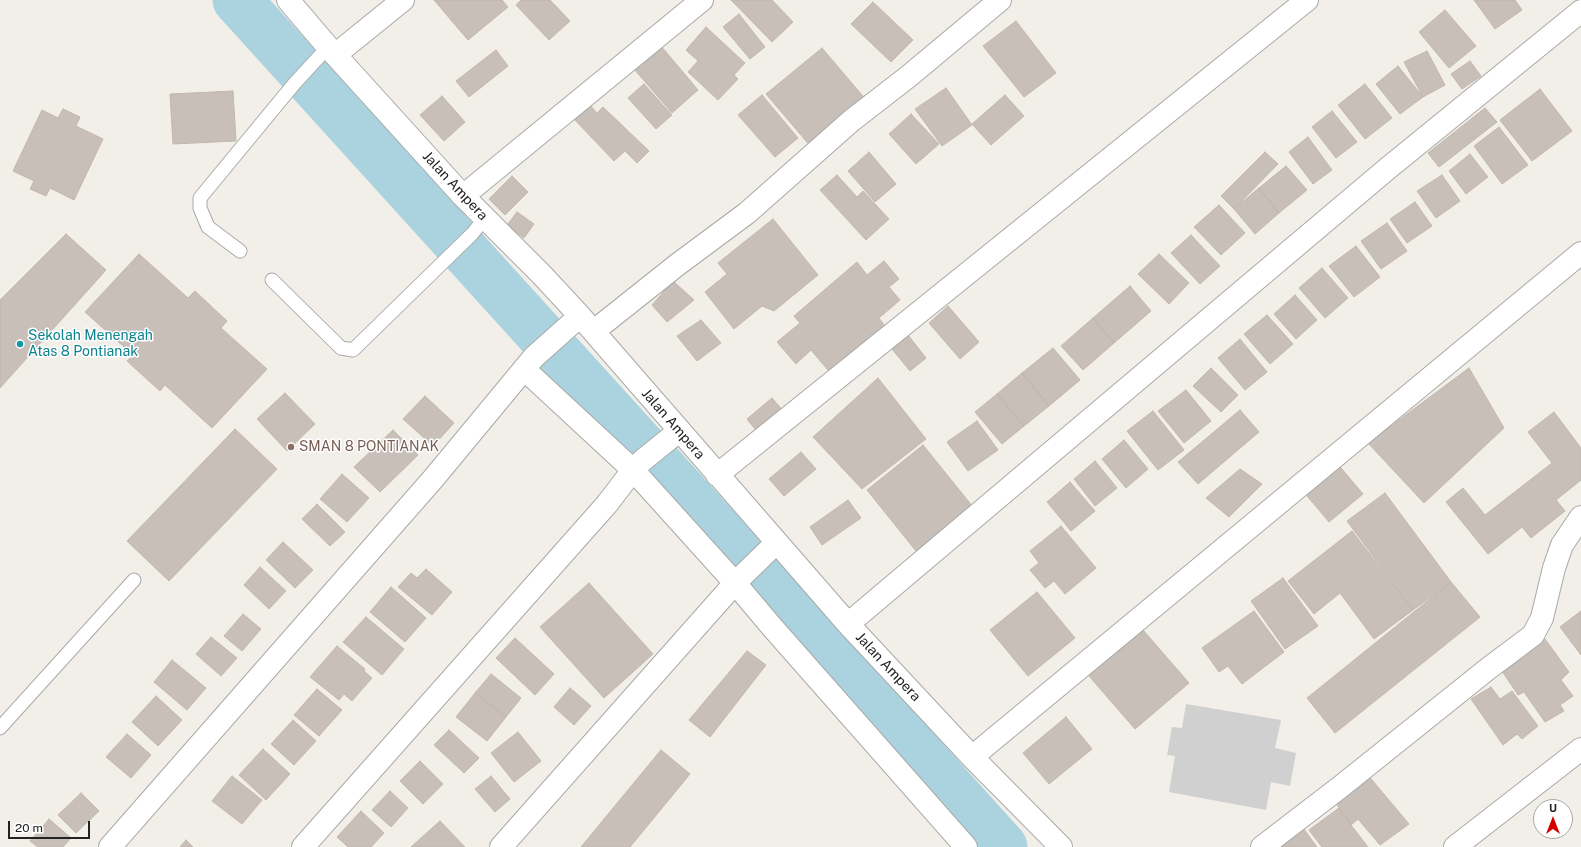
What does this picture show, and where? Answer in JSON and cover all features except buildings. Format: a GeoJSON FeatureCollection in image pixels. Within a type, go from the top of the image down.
{"type":"FeatureCollection","features":[{"type":"Feature","properties":{"kind":"street","name":"Jalan Ampera"},"geometry":{"type":"LineString","coordinates":[[288,0],[327,54],[463,196],[478,226],[542,275],[672,436],[717,475],[769,551],[848,624],[972,757],[1061,847]]}},
{"type":"Feature","properties":{"kind":"street"},"geometry":{"type":"LineString","coordinates":[[327,54],[403,0]]}},
{"type":"Feature","properties":{"kind":"street"},"geometry":{"type":"LineString","coordinates":[[463,196],[702,0]]}},
{"type":"Feature","properties":{"kind":"street"},"geometry":{"type":"LineString","coordinates":[[110,847],[434,479],[529,363],[581,324],[676,265],[747,213],[851,121],[909,76],[1000,0]]}},
{"type":"Feature","properties":{"kind":"street"},"geometry":{"type":"LineString","coordinates":[[717,475],[1307,0]]}},
{"type":"Feature","properties":{"kind":"street"},"geometry":{"type":"LineString","coordinates":[[848,624],[1387,169],[1581,11]]}},
{"type":"Feature","properties":{"kind":"street"},"geometry":{"type":"LineString","coordinates":[[972,757],[1581,254]]}},
{"type":"Feature","properties":{"kind":"street"},"geometry":{"type":"LineString","coordinates":[[529,363],[638,465],[738,580],[772,627],[966,847]]}},
{"type":"Feature","properties":{"kind":"street"},"geometry":{"type":"LineString","coordinates":[[303,847],[607,504],[638,465],[672,436]]}},
{"type":"Feature","properties":{"kind":"street"},"geometry":{"type":"LineString","coordinates":[[1262,847],[1339,788],[1483,672],[1533,635],[1542,618],[1554,568],[1562,545],[1581,517]]}},
{"type":"Feature","properties":{"kind":"street"},"geometry":{"type":"LineString","coordinates":[[501,847],[738,580],[769,551]]}},
{"type":"Feature","properties":{"kind":"street"},"geometry":{"type":"LineString","coordinates":[[1455,847],[1581,749]]}},
{"type":"Feature","properties":{"kind":"lane"},"geometry":{"type":"LineString","coordinates":[[240,251],[208,227],[200,208],[200,198],[294,84],[327,54]]}},
{"type":"Feature","properties":{"kind":"lane"},"geometry":{"type":"LineString","coordinates":[[272,280],[341,348],[353,350],[431,275],[478,226]]}},
{"type":"Feature","properties":{"kind":"lane"},"geometry":{"type":"LineString","coordinates":[[0,728],[134,580]]}},
{"type":"Feature","properties":{"kind":"shaded area"},"geometry":{"type":"Polygon","coordinates":[[[1186,704],[1281,720],[1275,748],[1296,753],[1290,786],[1271,782],[1266,810],[1169,792],[1175,756],[1167,755],[1172,727],[1182,728],[1186,704]]]}},
{"type":"Feature","properties":{"kind":"waterway"},"geometry":{"type":"LineString","coordinates":[[237,0],[689,498],[1003,847]]}},
{"type":"Feature","properties":{"kind":"place","name":"Sekolah Menengah Atas 8 Pontianak"},"geometry":{"type":"Point","coordinates":[20,344]}},
{"type":"Feature","properties":{"kind":"place","name":"SMAN 8 PONTIANAK"},"geometry":{"type":"Point","coordinates":[291,447]}}]}
